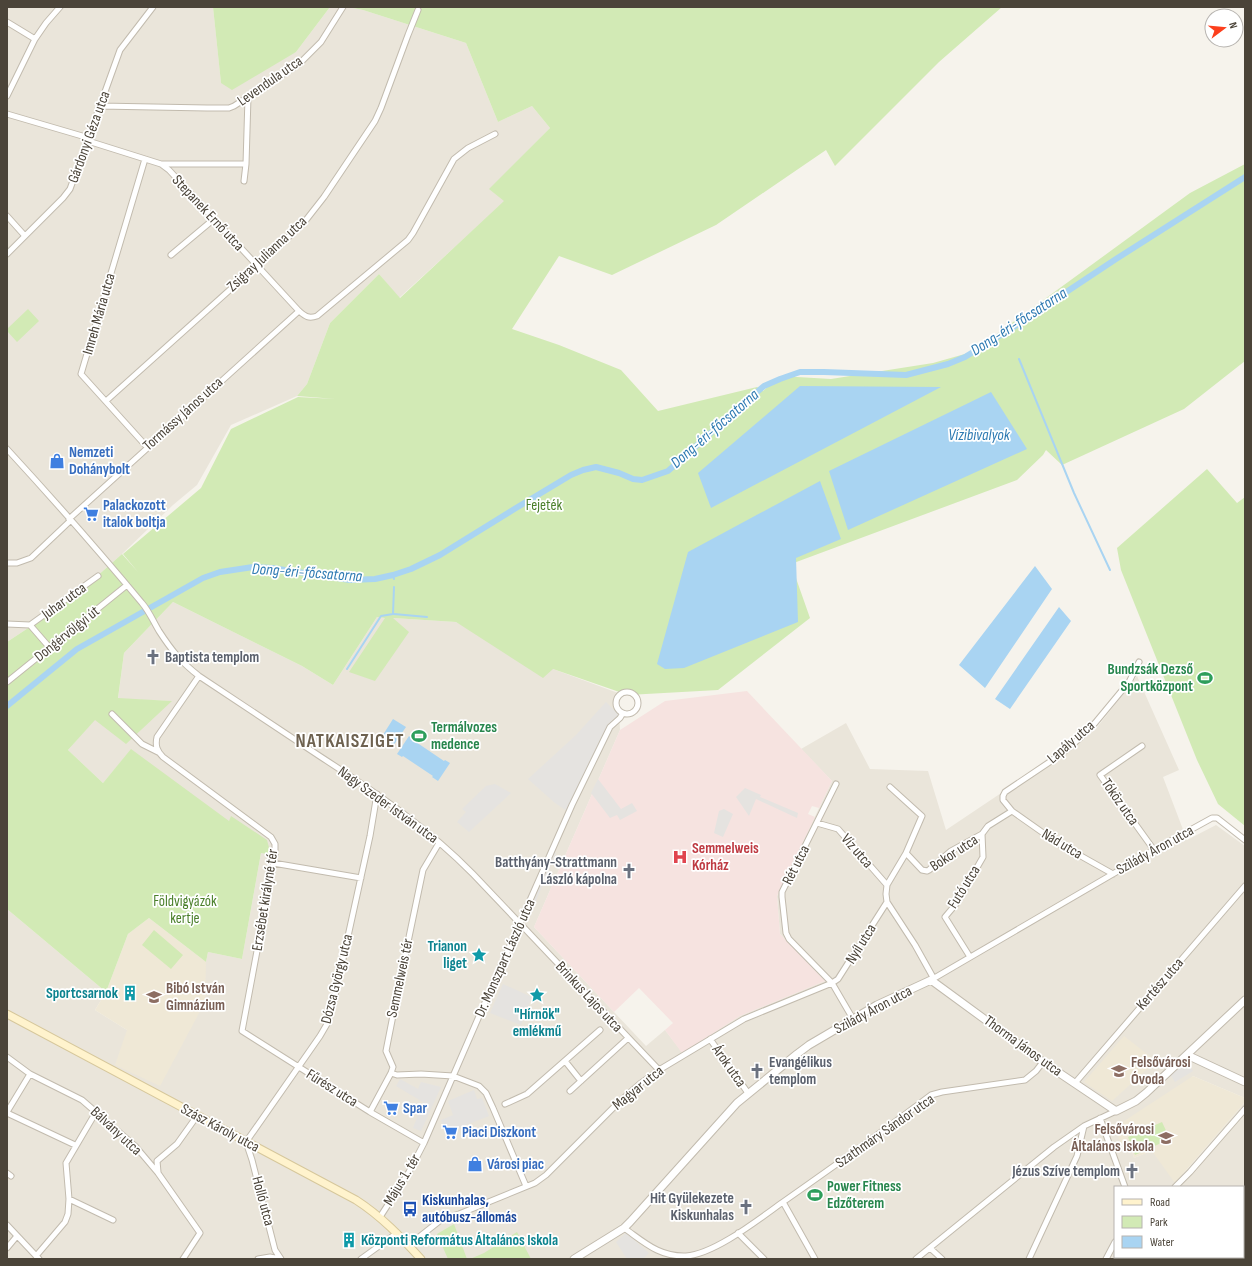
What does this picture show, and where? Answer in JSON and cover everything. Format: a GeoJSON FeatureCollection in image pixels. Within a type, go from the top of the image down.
{"type":"FeatureCollection","features":[{"type":"Feature","properties":{"kind":"main road","name":"Szász Károly utca"},"geometry":{"type":"LineString","coordinates":[[7,1014],[356,1200],[380,1217],[398,1233],[422,1259]]}},
{"type":"Feature","properties":{"kind":"street"},"geometry":{"type":"LineString","coordinates":[[7,96],[35,39],[60,7]]}},
{"type":"Feature","properties":{"kind":"street","name":"Gárdonyi Géza utca"},"geometry":{"type":"LineString","coordinates":[[7,254],[63,198],[70,189],[120,50],[153,7]]}},
{"type":"Feature","properties":{"kind":"street","name":"Levendula utca"},"geometry":{"type":"LineString","coordinates":[[100,106],[229,108],[234,106],[299,64],[321,42],[343,7]]}},
{"type":"Feature","properties":{"kind":"street","name":"Zsigray Julianna utca"},"geometry":{"type":"LineString","coordinates":[[106,401],[306,220],[324,197],[369,131],[381,108],[418,10]]}},
{"type":"Feature","properties":{"kind":"street"},"geometry":{"type":"LineString","coordinates":[[7,22],[35,39]]}},
{"type":"Feature","properties":{"kind":"street"},"geometry":{"type":"LineString","coordinates":[[244,181],[248,97]]}},
{"type":"Feature","properties":{"kind":"street","name":"Stepanek Ernő utca"},"geometry":{"type":"LineString","coordinates":[[7,114],[161,164],[299,311]]}},
{"type":"Feature","properties":{"kind":"street"},"geometry":{"type":"LineString","coordinates":[[299,311],[306,317],[311,318],[316,316],[403,244],[413,233],[454,159],[468,148],[495,134]]}},
{"type":"Feature","properties":{"kind":"street","name":"Imreh Mária utca"},"geometry":{"type":"LineString","coordinates":[[145,159],[81,374],[147,447]]}},
{"type":"Feature","properties":{"kind":"street"},"geometry":{"type":"LineString","coordinates":[[161,164],[246,164]]}},
{"type":"Feature","properties":{"kind":"street"},"geometry":{"type":"LineString","coordinates":[[7,216],[25,236]]}},
{"type":"Feature","properties":{"kind":"street"},"geometry":{"type":"LineString","coordinates":[[171,255],[214,219]]}},
{"type":"Feature","properties":{"kind":"street","name":"Tormássy János utca"},"geometry":{"type":"LineString","coordinates":[[7,563],[17,563],[31,558],[147,447],[299,311]]}},
{"type":"Feature","properties":{"kind":"street"},"geometry":{"type":"LineString","coordinates":[[7,449],[126,585]]}},
{"type":"Feature","properties":{"kind":"street","name":"Juhar utca"},"geometry":{"type":"LineString","coordinates":[[7,624],[30,625],[98,576]]}},
{"type":"Feature","properties":{"kind":"street","name":"Nagy Szeder István utca"},"geometry":{"type":"LineString","coordinates":[[126,585],[150,612],[158,629],[182,662],[199,676],[377,794],[458,859],[519,924]]}},
{"type":"Feature","properties":{"kind":"street","name":"Dongérvölgyi út"},"geometry":{"type":"LineString","coordinates":[[7,682],[126,585]]}},
{"type":"Feature","properties":{"kind":"street","name":"Juhar utca"},"geometry":{"type":"LineString","coordinates":[[30,625],[50,648]]}},
{"type":"Feature","properties":{"kind":"street","name":"Lapály utca"},"geometry":{"type":"LineString","coordinates":[[1012,811],[1003,800],[1002,796],[1005,792],[1060,755],[1080,738],[1095,723],[1129,682],[1139,662]]}},
{"type":"Feature","properties":{"kind":"street"},"geometry":{"type":"LineString","coordinates":[[158,752],[156,745],[157,737],[199,676]]}},
{"type":"Feature","properties":{"kind":"street"},"geometry":{"type":"LineString","coordinates":[[623,693],[630,693],[636,697],[637,707],[633,712],[626,714],[623,713],[618,709],[616,701],[623,693]]}},
{"type":"Feature","properties":{"kind":"street","name":"Dr. Monszpart László utca"},"geometry":{"type":"LineString","coordinates":[[424,1143],[572,805],[610,727],[620,718],[623,713]]}},
{"type":"Feature","properties":{"kind":"street","name":"Erzsébet királyné tér"},"geometry":{"type":"LineString","coordinates":[[112,714],[142,744],[158,752],[163,758],[271,836],[275,844],[273,863],[242,1031]]}},
{"type":"Feature","properties":{"kind":"street","name":"Tóköz utca"},"geometry":{"type":"LineString","coordinates":[[1142,746],[1100,774],[1154,850]]}},
{"type":"Feature","properties":{"kind":"street"},"geometry":{"type":"LineString","coordinates":[[817,823],[836,784]]}},
{"type":"Feature","properties":{"kind":"street","name":"Bokor utca"},"geometry":{"type":"LineString","coordinates":[[890,787],[922,816],[906,853],[922,870],[927,872],[951,850],[982,834],[988,826],[1012,811]]}},
{"type":"Feature","properties":{"kind":"street","name":"Dózsa György utca"},"geometry":{"type":"LineString","coordinates":[[246,1142],[300,1067],[327,1024],[361,878],[377,794]]}},
{"type":"Feature","properties":{"kind":"street","name":"Nád utca"},"geometry":{"type":"LineString","coordinates":[[1012,811],[1056,842],[1113,874]]}},
{"type":"Feature","properties":{"kind":"street","name":"Szilády Áron utca"},"geometry":{"type":"LineString","coordinates":[[574,1259],[624,1228],[737,1103],[748,1093],[797,1054],[853,1019],[877,1005],[932,980],[1154,850],[1212,818],[1217,818],[1245,840]]}},
{"type":"Feature","properties":{"kind":"street","name":"Víz utca"},"geometry":{"type":"LineString","coordinates":[[817,823],[838,829],[886,885]]}},
{"type":"Feature","properties":{"kind":"street","name":"Rét utca"},"geometry":{"type":"LineString","coordinates":[[817,823],[782,892],[786,933],[789,939],[832,983]]}},
{"type":"Feature","properties":{"kind":"street","name":"Futó utca"},"geometry":{"type":"LineString","coordinates":[[970,957],[945,917],[956,904],[982,857],[982,834]]}},
{"type":"Feature","properties":{"kind":"street","name":"Semmelweis tér"},"geometry":{"type":"LineString","coordinates":[[391,1073],[393,1067],[386,1051],[399,985],[423,870],[439,843]]}},
{"type":"Feature","properties":{"kind":"street"},"geometry":{"type":"LineString","coordinates":[[906,853],[886,885],[887,902],[915,945],[932,980]]}},
{"type":"Feature","properties":{"kind":"street"},"geometry":{"type":"LineString","coordinates":[[273,863],[361,878]]}},
{"type":"Feature","properties":{"kind":"street","name":"Kertész utca"},"geometry":{"type":"LineString","coordinates":[[1075,1083],[1245,886]]}},
{"type":"Feature","properties":{"kind":"street","name":"Nyíl utca"},"geometry":{"type":"LineString","coordinates":[[832,983],[840,976],[887,902]]}},
{"type":"Feature","properties":{"kind":"street","name":"Brinkus Lajos utca"},"geometry":{"type":"LineString","coordinates":[[519,924],[659,1070]]}},
{"type":"Feature","properties":{"kind":"street","name":"Thorma János utca"},"geometry":{"type":"LineString","coordinates":[[932,980],[1043,1062],[1116,1111]]}},
{"type":"Feature","properties":{"kind":"street"},"geometry":{"type":"LineString","coordinates":[[832,983],[853,1019]]}},
{"type":"Feature","properties":{"kind":"street","name":"Magyar utca"},"geometry":{"type":"LineString","coordinates":[[409,1245],[442,1219],[459,1214],[535,1183],[546,1174],[616,1104],[641,1082],[659,1070],[744,1019],[832,983]]}},
{"type":"Feature","properties":{"kind":"street"},"geometry":{"type":"LineString","coordinates":[[916,1259],[1054,1147],[1084,1126],[1141,1097],[1245,1000]]}},
{"type":"Feature","properties":{"kind":"street"},"geometry":{"type":"LineString","coordinates":[[505,1104],[527,1094],[600,1030]]}},
{"type":"Feature","properties":{"kind":"street","name":"Fűrész utca"},"geometry":{"type":"LineString","coordinates":[[242,1031],[370,1112],[424,1143]]}},
{"type":"Feature","properties":{"kind":"street"},"geometry":{"type":"LineString","coordinates":[[570,1091],[628,1039]]}},
{"type":"Feature","properties":{"kind":"street","name":"Árok utca"},"geometry":{"type":"LineString","coordinates":[[710,1039],[748,1093]]}},
{"type":"Feature","properties":{"kind":"street"},"geometry":{"type":"LineString","coordinates":[[1187,1055],[1245,1082]]}},
{"type":"Feature","properties":{"kind":"street","name":"Bálvány utca"},"geometry":{"type":"LineString","coordinates":[[7,1057],[30,1074],[82,1100],[136,1147],[158,1173],[200,1233],[183,1259]]}},
{"type":"Feature","properties":{"kind":"street"},"geometry":{"type":"LineString","coordinates":[[566,1061],[581,1081]]}},
{"type":"Feature","properties":{"kind":"street","name":"Szathmáry Sándor utca"},"geometry":{"type":"LineString","coordinates":[[624,1228],[656,1250],[667,1254],[675,1256],[700,1253],[738,1233],[855,1152],[931,1095],[942,1092],[1025,1080],[1036,1071],[1043,1062]]}},
{"type":"Feature","properties":{"kind":"street"},"geometry":{"type":"LineString","coordinates":[[370,1112],[391,1073],[396,1075],[421,1074],[453,1076],[479,1086],[486,1093],[526,1186]]}},
{"type":"Feature","properties":{"kind":"street"},"geometry":{"type":"LineString","coordinates":[[30,1074],[7,1112],[75,1145]]}},
{"type":"Feature","properties":{"kind":"street"},"geometry":{"type":"LineString","coordinates":[[1176,1186],[1245,1109]]}},
{"type":"Feature","properties":{"kind":"street"},"geometry":{"type":"LineString","coordinates":[[7,1225],[37,1257],[65,1222],[68,1214],[69,1199],[66,1163],[75,1145],[96,1112]]}},
{"type":"Feature","properties":{"kind":"street"},"geometry":{"type":"LineString","coordinates":[[158,1173],[157,1161],[177,1144],[197,1116]]}},
{"type":"Feature","properties":{"kind":"street"},"geometry":{"type":"LineString","coordinates":[[1100,1118],[1125,1186]]}},
{"type":"Feature","properties":{"kind":"street"},"geometry":{"type":"LineString","coordinates":[[1029,1259],[1077,1156],[1084,1126]]}},
{"type":"Feature","properties":{"kind":"street","name":"Holló utca"},"geometry":{"type":"LineString","coordinates":[[246,1142],[276,1250],[280,1259]]}},
{"type":"Feature","properties":{"kind":"street","name":"Május 1. tér"},"geometry":{"type":"LineString","coordinates":[[380,1217],[409,1172],[424,1143]]}},
{"type":"Feature","properties":{"kind":"street"},"geometry":{"type":"LineString","coordinates":[[69,1199],[113,1220]]}},
{"type":"Feature","properties":{"kind":"street"},"geometry":{"type":"LineString","coordinates":[[783,1202],[815,1259]]}},
{"type":"Feature","properties":{"kind":"street"},"geometry":{"type":"LineString","coordinates":[[361,1259],[398,1233]]}},
{"type":"Feature","properties":{"kind":"street"},"geometry":{"type":"LineString","coordinates":[[738,1233],[764,1259]]}},
{"type":"Feature","properties":{"kind":"street"},"geometry":{"type":"LineString","coordinates":[[7,1248],[17,1236]]}},
{"type":"Feature","properties":{"kind":"street"},"geometry":{"type":"LineString","coordinates":[[1106,1259],[1114,1244]]}},
{"type":"Feature","properties":{"kind":"street"},"geometry":{"type":"LineString","coordinates":[[930,1248],[942,1259]]}},
{"type":"Feature","properties":{"kind":"street"},"geometry":{"type":"LineString","coordinates":[[258,1259],[270,1257],[280,1259]]}},
{"type":"Feature","properties":{"kind":"shaded area"},"geometry":{"type":"Polygon","coordinates":[[[7,7],[213,7],[221,83],[296,52],[330,7],[348,7],[363,10],[466,43],[498,122],[532,106],[550,128],[490,189],[505,201],[399,298],[379,274],[330,323],[307,384],[297,396],[231,425],[197,485],[173,505],[122,554],[69,601],[7,642],[7,7]]]}},
{"type":"Feature","properties":{"kind":"shaded area"},"geometry":{"type":"Polygon","coordinates":[[[173,602],[302,666],[333,685],[377,617],[456,622],[553,669],[618,693],[620,730],[534,927],[646,1046],[665,1030],[682,1052],[740,1016],[825,981],[780,934],[777,896],[832,781],[801,749],[846,723],[870,769],[928,771],[946,830],[1095,730],[1137,676],[1179,770],[1163,777],[1187,840],[1216,825],[1245,846],[1245,1098],[1193,1076],[1131,1148],[1134,1158],[1151,1151],[1183,1174],[1245,1102],[1245,1259],[7,1259],[7,909],[106,992],[95,1010],[127,1030],[206,962],[208,952],[242,959],[261,853],[271,855],[231,817],[229,822],[131,750],[103,783],[68,750],[95,719],[171,701],[118,699],[124,653],[173,602]]]}},
{"type":"Feature","properties":{"kind":"shaded area","name":"Semmelweis Kórház"},"geometry":{"type":"Polygon","coordinates":[[[747,691],[832,781],[819,808],[812,806],[808,814],[815,817],[777,896],[780,934],[825,981],[740,1016],[682,1053],[665,1030],[673,1023],[639,988],[614,1012],[534,927],[620,730],[665,701],[747,691]]]}},
{"type":"Feature","properties":{"kind":"shaded area"},"geometry":{"type":"Polygon","coordinates":[[[606,702],[619,715],[606,729],[567,811],[555,803],[528,779],[576,735],[606,702]]]}},
{"type":"Feature","properties":{"kind":"shaded area"},"geometry":{"type":"Polygon","coordinates":[[[598,779],[621,809],[632,803],[637,811],[620,820],[617,815],[610,818],[591,793],[598,779]]]}},
{"type":"Feature","properties":{"kind":"shaded area"},"geometry":{"type":"Polygon","coordinates":[[[495,784],[511,793],[469,832],[457,822],[466,812],[462,809],[486,786],[495,784]]]}},
{"type":"Feature","properties":{"kind":"shaded area"},"geometry":{"type":"Polygon","coordinates":[[[745,788],[761,795],[760,797],[798,813],[797,818],[756,799],[749,816],[736,797],[745,788]]]}},
{"type":"Feature","properties":{"kind":"shaded area"},"geometry":{"type":"Polygon","coordinates":[[[724,809],[733,814],[723,837],[714,833],[719,811],[724,809]]]}},
{"type":"Feature","properties":{"kind":"shaded area"},"geometry":{"type":"Polygon","coordinates":[[[553,852],[556,853],[533,908],[530,906],[553,852]]]}},
{"type":"Feature","properties":{"kind":"shaded area","name":"Bibó István Gimnázium"},"geometry":{"type":"Polygon","coordinates":[[[149,918],[206,962],[205,1002],[160,1086],[115,1065],[127,1030],[95,1010],[106,992],[128,934],[149,918]]]}},
{"type":"Feature","properties":{"kind":"shaded area"},"geometry":{"type":"Polygon","coordinates":[[[503,984],[532,997],[521,1025],[490,1013],[503,984]]]}},
{"type":"Feature","properties":{"kind":"shaded area","name":"Felsővárosi Óvoda"},"geometry":{"type":"Polygon","coordinates":[[[1124,1036],[1156,1061],[1112,1101],[1084,1082],[1124,1036]]]}},
{"type":"Feature","properties":{"kind":"shaded area"},"geometry":{"type":"Polygon","coordinates":[[[1188,1063],[1193,1071],[1175,1082],[1170,1074],[1188,1063]]]}},
{"type":"Feature","properties":{"kind":"shaded area","name":"Felsővárosi Általános Iskola"},"geometry":{"type":"Polygon","coordinates":[[[1193,1076],[1245,1098],[1245,1102],[1175,1183],[1152,1151],[1134,1158],[1131,1148],[1123,1151],[1115,1127],[1193,1076]]]}},
{"type":"Feature","properties":{"kind":"shaded area"},"geometry":{"type":"Polygon","coordinates":[[[400,1079],[418,1089],[421,1082],[441,1087],[421,1131],[413,1128],[423,1102],[396,1086],[400,1079]]]}},
{"type":"Feature","properties":{"kind":"shaded area"},"geometry":{"type":"Polygon","coordinates":[[[474,1090],[477,1099],[482,1098],[489,1116],[446,1133],[441,1120],[453,1115],[448,1101],[474,1090]]]}},
{"type":"Feature","properties":{"kind":"shaded area"},"geometry":{"type":"Polygon","coordinates":[[[626,1233],[649,1253],[643,1259],[627,1259],[616,1242],[626,1233]]]}},
{"type":"Feature","properties":{"kind":"green space"},"geometry":{"type":"Polygon","coordinates":[[[213,7],[330,7],[296,52],[232,90],[221,83],[213,7]]]}},
{"type":"Feature","properties":{"kind":"green space"},"geometry":{"type":"Polygon","coordinates":[[[348,7],[1002,7],[939,62],[835,166],[826,150],[716,225],[612,275],[559,256],[512,329],[559,345],[621,370],[658,411],[757,387],[763,391],[780,376],[831,379],[933,363],[993,346],[990,339],[1190,193],[1245,164],[1245,361],[1184,409],[1062,465],[1046,450],[1043,455],[1017,480],[791,564],[810,618],[718,690],[628,695],[553,669],[543,678],[456,622],[393,618],[409,632],[375,681],[349,672],[385,618],[377,617],[333,685],[302,666],[173,602],[124,653],[118,698],[172,701],[126,744],[95,720],[68,750],[103,783],[131,749],[229,821],[231,816],[267,840],[271,855],[261,853],[242,959],[208,952],[206,962],[149,918],[128,934],[106,992],[7,909],[7,642],[69,601],[122,554],[138,572],[123,554],[201,488],[231,429],[298,397],[336,399],[297,396],[307,384],[330,323],[379,274],[400,298],[504,201],[489,189],[550,128],[532,106],[498,122],[466,43],[363,10],[348,7]]]}},
{"type":"Feature","properties":{"kind":"green space"},"geometry":{"type":"Polygon","coordinates":[[[28,309],[39,321],[17,342],[7,331],[7,329],[28,309]]]}},
{"type":"Feature","properties":{"kind":"green space","name":"Bundzsák Dezső Sportközpont"},"geometry":{"type":"Polygon","coordinates":[[[1207,469],[1237,503],[1245,497],[1245,826],[1218,804],[1197,760],[1121,570],[1117,548],[1207,469]]]}},
{"type":"Feature","properties":{"kind":"green space"},"geometry":{"type":"Polygon","coordinates":[[[154,930],[183,955],[171,969],[142,945],[154,930]]]}},
{"type":"Feature","properties":{"kind":"green space"},"geometry":{"type":"Polygon","coordinates":[[[1162,1122],[1170,1139],[1135,1155],[1128,1137],[1162,1122]]]}},
{"type":"Feature","properties":{"kind":"green space"},"geometry":{"type":"Polygon","coordinates":[[[454,1224],[467,1259],[448,1259],[437,1234],[454,1224]]]}},
{"type":"Feature","properties":{"kind":"green space"},"geometry":{"type":"Polygon","coordinates":[[[517,1232],[531,1259],[470,1259],[484,1253],[517,1232]]]}},
{"type":"Feature","properties":{"kind":"water"},"geometry":{"type":"Polygon","coordinates":[[[800,386],[941,387],[711,508],[698,473],[800,386]]]}},
{"type":"Feature","properties":{"kind":"water","name":"Vízibivalyok"},"geometry":{"type":"Polygon","coordinates":[[[991,392],[1027,449],[848,530],[829,471],[991,392]]]}},
{"type":"Feature","properties":{"kind":"water"},"geometry":{"type":"Polygon","coordinates":[[[820,481],[841,539],[796,558],[798,622],[684,668],[665,669],[657,664],[688,552],[820,481]]]}},
{"type":"Feature","properties":{"kind":"water"},"geometry":{"type":"Polygon","coordinates":[[[1035,566],[1052,589],[985,688],[959,665],[1035,566]]]}},
{"type":"Feature","properties":{"kind":"water"},"geometry":{"type":"Polygon","coordinates":[[[1059,607],[1071,621],[1010,709],[995,699],[1059,607]]]}},
{"type":"Feature","properties":{"kind":"water"},"geometry":{"type":"Polygon","coordinates":[[[393,719],[406,727],[393,746],[381,738],[393,719]]]}},
{"type":"Feature","properties":{"kind":"water"},"geometry":{"type":"Polygon","coordinates":[[[409,736],[444,761],[445,760],[450,763],[438,781],[403,756],[402,757],[397,754],[409,736]]]}},
{"type":"Feature","properties":{"kind":"waterway","name":"Dong-éri-főcsatorna"},"geometry":{"type":"LineString","coordinates":[[7,706],[77,649],[203,578],[220,572],[253,567],[272,568],[350,580],[375,579],[393,575],[411,569],[440,555],[571,475],[583,470],[596,467],[619,473],[633,479],[642,480],[668,471],[764,386],[780,379],[800,372],[906,375],[948,364],[965,357],[1245,177]]}},
{"type":"Feature","properties":{"kind":"waterway"},"geometry":{"type":"LineString","coordinates":[[1019,359],[1074,493],[1110,570]]}},
{"type":"Feature","properties":{"kind":"waterway","name":"Dong-éri-főcsatorna"},"geometry":{"type":"LineString","coordinates":[[393,575],[394,579]]}},
{"type":"Feature","properties":{"kind":"waterway"},"geometry":{"type":"LineString","coordinates":[[347,669],[381,616],[393,614],[394,587]]}},
{"type":"Feature","properties":{"kind":"waterway"},"geometry":{"type":"LineString","coordinates":[[394,614],[427,617]]}},
{"type":"Feature","properties":{"kind":"place","name":"Nemzeti Dohánybolt"},"geometry":{"type":"Point","coordinates":[57,461]}},
{"type":"Feature","properties":{"kind":"place","name":"Palackozott italok boltja"},"geometry":{"type":"Point","coordinates":[91,514]}},
{"type":"Feature","properties":{"kind":"place","name":"Baptista templom"},"geometry":{"type":"Point","coordinates":[153,657]}},
{"type":"Feature","properties":{"kind":"place","name":"Bundzsák Dezső Sportközpont"},"geometry":{"type":"Point","coordinates":[1205,678]}},
{"type":"Feature","properties":{"kind":"place","name":"Termálvozes medence"},"geometry":{"type":"Point","coordinates":[419,736]}},
{"type":"Feature","properties":{"kind":"place","name":"Semmelweis Kórház"},"geometry":{"type":"Point","coordinates":[680,857]}},
{"type":"Feature","properties":{"kind":"place","name":"Batthyány-Strattmann László kápolna"},"geometry":{"type":"Point","coordinates":[629,871]}},
{"type":"Feature","properties":{"kind":"place","name":"Trianon liget"},"geometry":{"type":"Point","coordinates":[479,955]}},
{"type":"Feature","properties":{"kind":"place","name":"Sportcsarnok"},"geometry":{"type":"Point","coordinates":[130,993]}},
{"type":"Feature","properties":{"kind":"place","name":"\"Hírnök\" emlékmű"},"geometry":{"type":"Point","coordinates":[537,995]}},
{"type":"Feature","properties":{"kind":"place","name":"Bibó István Gimnázium"},"geometry":{"type":"Point","coordinates":[154,997]}},
{"type":"Feature","properties":{"kind":"place","name":"Evangélikus templom"},"geometry":{"type":"Point","coordinates":[757,1071]}},
{"type":"Feature","properties":{"kind":"place","name":"Felsővárosi Óvoda"},"geometry":{"type":"Point","coordinates":[1119,1071]}},
{"type":"Feature","properties":{"kind":"place","name":"Spar"},"geometry":{"type":"Point","coordinates":[391,1108]}},
{"type":"Feature","properties":{"kind":"place","name":"Piaci Diszkont"},"geometry":{"type":"Point","coordinates":[450,1132]}},
{"type":"Feature","properties":{"kind":"place","name":"Felsővárosi Általános Iskola"},"geometry":{"type":"Point","coordinates":[1166,1138]}},
{"type":"Feature","properties":{"kind":"place","name":"Városi piac"},"geometry":{"type":"Point","coordinates":[475,1164]}},
{"type":"Feature","properties":{"kind":"place","name":"Jézus Szíve templom"},"geometry":{"type":"Point","coordinates":[1132,1171]}},
{"type":"Feature","properties":{"kind":"place","name":"Power Fitness Edzőterem"},"geometry":{"type":"Point","coordinates":[815,1195]}},
{"type":"Feature","properties":{"kind":"place","name":"Hit Gyülekezete Kiskunhalas"},"geometry":{"type":"Point","coordinates":[746,1207]}},
{"type":"Feature","properties":{"kind":"place","name":"Kiskunhalas, autóbusz-állomás"},"geometry":{"type":"Point","coordinates":[410,1209]}},
{"type":"Feature","properties":{"kind":"place","name":"Központi Református Általános Iskola"},"geometry":{"type":"Point","coordinates":[349,1240]}},
{"type":"Feature","properties":{"kind":"district","name":"NATKAISZIGET"},"geometry":{"type":"Point","coordinates":[350,741]}},
{"type":"Feature","properties":{"kind":"park label","name":"Fejeték"},"geometry":{"type":"Point","coordinates":[544,505]}},
{"type":"Feature","properties":{"kind":"park label","name":"Földvigyázók kertje"},"geometry":{"type":"Point","coordinates":[185,910]}}]}
